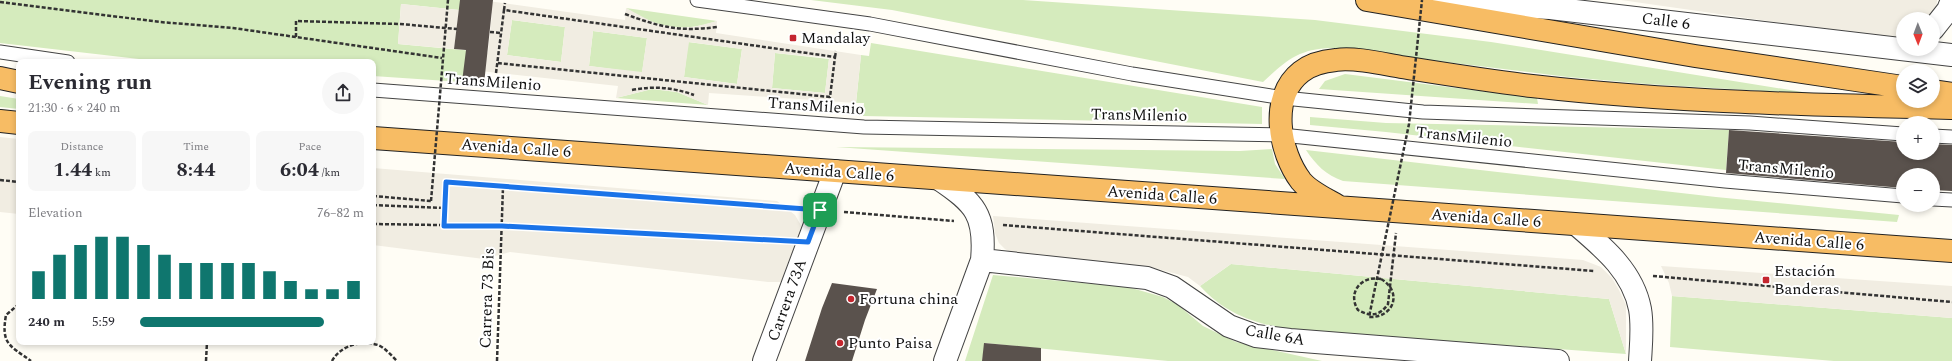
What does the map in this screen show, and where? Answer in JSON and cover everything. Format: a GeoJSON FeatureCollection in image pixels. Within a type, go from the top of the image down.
{"type":"FeatureCollection","features":[{"type":"Feature","properties":{"kind":"highway"},"geometry":{"type":"LineString","coordinates":[[1375,0],[1695,56],[1896,86]]}},
{"type":"Feature","properties":{"kind":"highway"},"geometry":{"type":"LineString","coordinates":[[1342,208],[1318,195],[1303,183],[1285,154],[1281,122],[1284,98],[1291,84],[1302,71],[1319,63],[1339,59],[1532,86],[1634,97],[1811,105],[1952,108]]}},
{"type":"Feature","properties":{"kind":"highway"},"geometry":{"type":"LineString","coordinates":[[0,78],[16,81]]}},
{"type":"Feature","properties":{"kind":"highway"},"geometry":{"type":"LineString","coordinates":[[1940,92],[1952,94]]}},
{"type":"Feature","properties":{"kind":"highway"},"geometry":{"type":"LineString","coordinates":[[0,121],[16,123]]}},
{"type":"Feature","properties":{"kind":"highway","name":"Avenida Calle 6"},"geometry":{"type":"LineString","coordinates":[[376,138],[1952,251]]}},
{"type":"Feature","properties":{"kind":"street","name":"Calle 6"},"geometry":{"type":"LineString","coordinates":[[1375,0],[1550,8],[1649,18],[1896,49]]}},
{"type":"Feature","properties":{"kind":"street"},"geometry":{"type":"LineString","coordinates":[[1940,20],[1948,10],[1952,0]]}},
{"type":"Feature","properties":{"kind":"street","name":"Calle 6"},"geometry":{"type":"LineString","coordinates":[[1940,54],[1952,55]]}},
{"type":"Feature","properties":{"kind":"street","name":"Carrera 73A"},"geometry":{"type":"LineString","coordinates":[[764,361],[835,171]]}},
{"type":"Feature","properties":{"kind":"street"},"geometry":{"type":"LineString","coordinates":[[939,179],[963,195],[974,207],[981,223],[983,244],[982,260],[945,361]]}},
{"type":"Feature","properties":{"kind":"street"},"geometry":{"type":"LineString","coordinates":[[1577,225],[1602,246],[1626,274],[1636,293],[1640,310],[1640,361]]}},
{"type":"Feature","properties":{"kind":"street","name":"Calle 6A"},"geometry":{"type":"LineString","coordinates":[[982,260],[1147,278],[1172,287],[1229,326],[1256,336],[1298,341],[1558,361]]}},
{"type":"Feature","properties":{"kind":"lane","name":"TransMilenio"},"geometry":{"type":"LineString","coordinates":[[697,0],[870,24],[1132,74],[1284,98],[1423,112],[1750,123],[1896,133]]}},
{"type":"Feature","properties":{"kind":"lane"},"geometry":{"type":"LineString","coordinates":[[0,52],[48,59]]}},
{"type":"Feature","properties":{"kind":"lane","name":"TransMilenio"},"geometry":{"type":"LineString","coordinates":[[376,90],[864,127],[1282,135],[1725,181],[1896,195]]}},
{"type":"Feature","properties":{"kind":"lane"},"geometry":{"type":"LineString","coordinates":[[1940,136],[1952,137]]}},
{"type":"Feature","properties":{"kind":"lane"},"geometry":{"type":"LineString","coordinates":[[1940,199],[1952,200]]}},
{"type":"Feature","properties":{"kind":"path"},"geometry":{"type":"LineString","coordinates":[[376,196],[431,201],[448,0]]}},
{"type":"Feature","properties":{"kind":"path"},"geometry":{"type":"LineString","coordinates":[[1398,212],[1394,255],[1390,297],[1388,304],[1384,311],[1371,315],[1364,313],[1358,310],[1353,298],[1354,292],[1362,282],[1374,278],[1380,279],[1386,282],[1391,287],[1394,300],[1387,312],[1382,316],[1369,317],[1371,309],[1372,302],[1378,279],[1379,271],[1409,124],[1422,0]]}},
{"type":"Feature","properties":{"kind":"path"},"geometry":{"type":"LineString","coordinates":[[0,2],[160,22],[233,28],[442,58]]}},
{"type":"Feature","properties":{"kind":"path"},"geometry":{"type":"LineString","coordinates":[[496,73],[505,3]]}},
{"type":"Feature","properties":{"kind":"path"},"geometry":{"type":"LineString","coordinates":[[504,10],[835,57]]}},
{"type":"Feature","properties":{"kind":"path"},"geometry":{"type":"LineString","coordinates":[[625,14],[655,26],[667,28],[683,30],[716,27]]}},
{"type":"Feature","properties":{"kind":"path"},"geometry":{"type":"LineString","coordinates":[[296,37],[296,21],[400,24],[457,29]]}},
{"type":"Feature","properties":{"kind":"path"},"geometry":{"type":"LineString","coordinates":[[490,32],[501,33]]}},
{"type":"Feature","properties":{"kind":"path"},"geometry":{"type":"LineString","coordinates":[[497,63],[830,99],[836,51]]}},
{"type":"Feature","properties":{"kind":"path"},"geometry":{"type":"LineString","coordinates":[[629,91],[648,87],[665,87],[702,97]]}},
{"type":"Feature","properties":{"kind":"path"},"geometry":{"type":"LineString","coordinates":[[0,180],[16,182]]}},
{"type":"Feature","properties":{"kind":"path"},"geometry":{"type":"LineString","coordinates":[[444,226],[446,182],[1394,255],[1952,302]]}},
{"type":"Feature","properties":{"kind":"path","name":"Carrera 73 Bis"},"geometry":{"type":"LineString","coordinates":[[497,361],[503,187]]}},
{"type":"Feature","properties":{"kind":"path"},"geometry":{"type":"LineString","coordinates":[[376,205],[446,208]]}},
{"type":"Feature","properties":{"kind":"path"},"geometry":{"type":"LineString","coordinates":[[376,224],[502,226],[808,242]]}},
{"type":"Feature","properties":{"kind":"path"},"geometry":{"type":"LineString","coordinates":[[16,306],[6,314],[3,332],[9,345],[31,361]]}},
{"type":"Feature","properties":{"kind":"path"},"geometry":{"type":"LineString","coordinates":[[206,361],[208,345]]}},
{"type":"Feature","properties":{"kind":"path"},"geometry":{"type":"LineString","coordinates":[[332,361],[336,354],[350,345]]}},
{"type":"Feature","properties":{"kind":"path"},"geometry":{"type":"LineString","coordinates":[[376,345],[379,345],[397,361]]}},
{"type":"Feature","properties":{"kind":"green space"},"geometry":{"type":"Polygon","coordinates":[[[0,0],[481,0],[479,12],[401,4],[398,44],[473,51],[462,82],[376,76],[376,59],[139,59],[0,43],[0,0]]]}},
{"type":"Feature","properties":{"kind":"green space"},"geometry":{"type":"Polygon","coordinates":[[[811,0],[1023,0],[1315,20],[1491,42],[1815,94],[1647,84],[1568,77],[1331,48],[1310,51],[1293,58],[1286,62],[1263,82],[892,10],[811,0]]]}},
{"type":"Feature","properties":{"kind":"green space"},"geometry":{"type":"Polygon","coordinates":[[[626,8],[717,21],[692,27],[670,26],[648,20],[626,8]]]}},
{"type":"Feature","properties":{"kind":"green space"},"geometry":{"type":"Polygon","coordinates":[[[512,20],[565,27],[561,62],[507,55],[512,20]]]}},
{"type":"Feature","properties":{"kind":"green space"},"geometry":{"type":"Polygon","coordinates":[[[593,31],[647,38],[642,73],[589,66],[593,31]]]}},
{"type":"Feature","properties":{"kind":"green space"},"geometry":{"type":"Polygon","coordinates":[[[688,42],[742,49],[737,84],[684,77],[688,42]]]}},
{"type":"Feature","properties":{"kind":"green space"},"geometry":{"type":"Polygon","coordinates":[[[871,43],[1262,107],[1262,124],[863,116],[864,103],[856,103],[861,55],[869,56],[871,43]]]}},
{"type":"Feature","properties":{"kind":"green space"},"geometry":{"type":"Polygon","coordinates":[[[775,53],[829,59],[825,93],[772,88],[775,53]]]}},
{"type":"Feature","properties":{"kind":"green space"},"geometry":{"type":"Polygon","coordinates":[[[1345,74],[1537,98],[1538,104],[1319,89],[1325,81],[1345,74]]]}},
{"type":"Feature","properties":{"kind":"green space"},"geometry":{"type":"Polygon","coordinates":[[[652,89],[677,92],[708,105],[616,98],[652,89]]]}},
{"type":"Feature","properties":{"kind":"green space"},"geometry":{"type":"Polygon","coordinates":[[[0,96],[16,99],[16,109],[0,107],[0,96]]]}},
{"type":"Feature","properties":{"kind":"green space"},"geometry":{"type":"Polygon","coordinates":[[[1310,117],[1386,123],[1729,130],[1726,170],[1386,132],[1310,125],[1310,117]]]}},
{"type":"Feature","properties":{"kind":"green space"},"geometry":{"type":"Polygon","coordinates":[[[836,147],[1240,151],[1272,149],[1275,164],[1285,179],[836,147]]]}},
{"type":"Feature","properties":{"kind":"green space"},"geometry":{"type":"Polygon","coordinates":[[[1306,150],[1716,197],[1899,215],[1897,222],[1343,181],[1331,176],[1322,169],[1306,150]]]}},
{"type":"Feature","properties":{"kind":"green space"},"geometry":{"type":"Polygon","coordinates":[[[1231,264],[1609,299],[1626,354],[1284,329],[1260,323],[1238,315],[1219,303],[1200,286],[1231,264]]]}},
{"type":"Feature","properties":{"kind":"green space"},"geometry":{"type":"Polygon","coordinates":[[[993,275],[1128,287],[1163,297],[1178,305],[1203,326],[1236,342],[1322,361],[1168,361],[985,343],[982,361],[965,361],[993,275]]]}},
{"type":"Feature","properties":{"kind":"green space"},"geometry":{"type":"Polygon","coordinates":[[[1672,296],[1952,318],[1952,361],[1834,361],[1670,347],[1672,296]]]}},
{"type":"Feature","properties":{"kind":"shaded area"},"geometry":{"type":"Polygon","coordinates":[[[481,0],[625,20],[626,8],[656,24],[681,28],[694,27],[717,21],[716,33],[861,55],[856,103],[709,93],[708,105],[677,92],[652,89],[616,98],[618,86],[471,70],[488,52],[492,14],[481,0]],[[512,20],[507,55],[561,62],[565,27],[512,20]],[[593,31],[589,66],[642,72],[647,38],[593,31]],[[689,42],[684,77],[737,84],[742,49],[689,42]],[[775,53],[772,88],[825,93],[829,58],[775,53]]]}},
{"type":"Feature","properties":{"kind":"shaded area"},"geometry":{"type":"Polygon","coordinates":[[[1621,0],[1937,0],[1936,12],[1896,12],[1896,37],[1888,38],[1621,0]]]}},
{"type":"Feature","properties":{"kind":"shaded area"},"geometry":{"type":"Polygon","coordinates":[[[401,4],[459,10],[454,49],[398,44],[401,4]]]}},
{"type":"Feature","properties":{"kind":"shaded area"},"geometry":{"type":"Polygon","coordinates":[[[0,137],[16,139],[16,214],[0,212],[0,137]]]}},
{"type":"Feature","properties":{"kind":"shaded area"},"geometry":{"type":"Polygon","coordinates":[[[376,168],[777,201],[795,215],[802,227],[799,248],[785,282],[768,282],[510,252],[484,259],[376,245],[376,168]]]}},
{"type":"Feature","properties":{"kind":"shaded area"},"geometry":{"type":"Polygon","coordinates":[[[993,216],[1583,260],[1601,267],[1612,278],[1626,305],[1626,354],[1609,299],[1231,264],[1200,286],[1188,277],[1154,268],[1014,254],[1005,249],[999,243],[995,233],[993,216]]]}},
{"type":"Feature","properties":{"kind":"shaded area"},"geometry":{"type":"Polygon","coordinates":[[[1661,266],[1952,286],[1952,318],[1672,296],[1669,283],[1661,266]]]}},
{"type":"Feature","properties":{"kind":"building"},"geometry":{"type":"Polygon","coordinates":[[[460,0],[493,0],[484,84],[462,82],[466,50],[454,49],[460,0]]]}},
{"type":"Feature","properties":{"kind":"building"},"geometry":{"type":"Polygon","coordinates":[[[1729,130],[1896,142],[1896,160],[1940,160],[1940,144],[1952,145],[1952,191],[1940,190],[1940,168],[1896,168],[1896,187],[1726,173],[1729,130]]]}},
{"type":"Feature","properties":{"kind":"building"},"geometry":{"type":"Polygon","coordinates":[[[832,283],[877,289],[852,361],[805,361],[822,308],[832,283]]]}},
{"type":"Feature","properties":{"kind":"building"},"geometry":{"type":"Polygon","coordinates":[[[984,343],[1041,348],[1041,361],[982,361],[984,343]]]}},
{"type":"Feature","properties":{"kind":"place","name":"Mandalay"},"geometry":{"type":"Point","coordinates":[793,38]}},
{"type":"Feature","properties":{"kind":"place","name":"Estación Banderas"},"geometry":{"type":"Point","coordinates":[1766,280]}},
{"type":"Feature","properties":{"kind":"place","name":"Fortuna china"},"geometry":{"type":"Point","coordinates":[851,299]}},
{"type":"Feature","properties":{"kind":"place","name":"Punto Paisa"},"geometry":{"type":"Point","coordinates":[840,343]}},
{"type":"Feature","properties":{"kind":"route"},"geometry":{"type":"LineString","coordinates":[[446,182],[820,210],[808,242],[502,226],[444,226],[446,182]]}}]}
